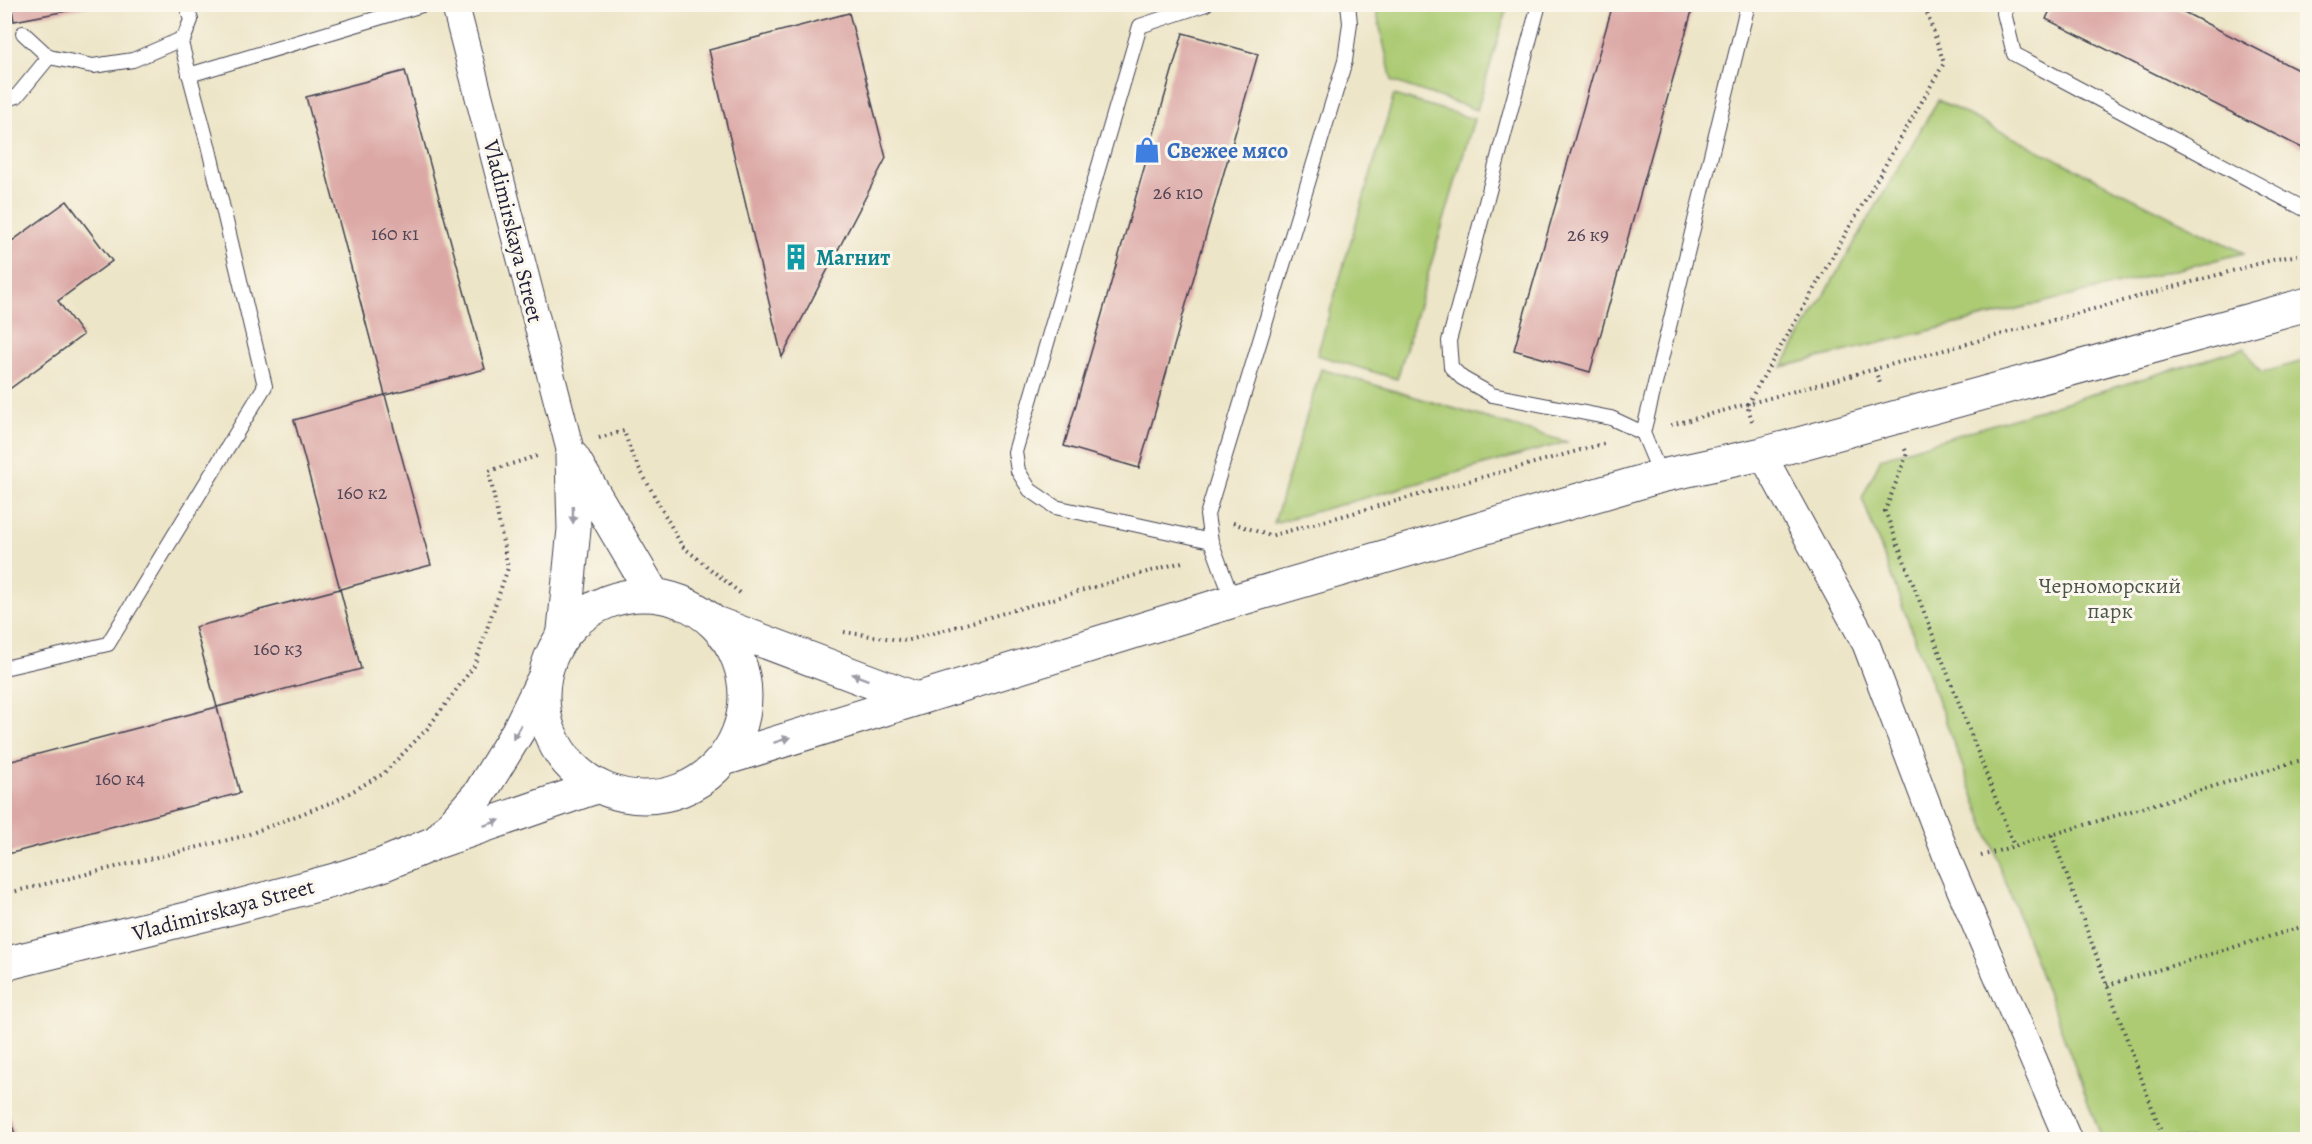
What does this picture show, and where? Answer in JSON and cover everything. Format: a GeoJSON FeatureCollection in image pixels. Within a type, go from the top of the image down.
{"type":"FeatureCollection","features":[{"type":"Feature","properties":{"kind":"street","name":"Vladimirskaya Street"},"geometry":{"type":"LineString","coordinates":[[455,4],[572,457],[574,529],[564,630]]}},
{"type":"Feature","properties":{"kind":"street"},"geometry":{"type":"LineString","coordinates":[[914,698],[718,624],[688,603],[653,594],[618,597],[585,612],[564,630],[550,653],[543,680],[542,708],[560,754],[596,787],[631,797],[667,796],[700,782],[727,758],[914,698],[1233,601],[1661,476],[1762,454],[2307,304]]}},
{"type":"Feature","properties":{"kind":"street"},"geometry":{"type":"LineString","coordinates":[[1762,454],[1866,644],[1950,865],[2068,1140]]}},
{"type":"Feature","properties":{"kind":"street","name":"Vladimirskaya Street"},"geometry":{"type":"LineString","coordinates":[[572,457],[653,594]]}},
{"type":"Feature","properties":{"kind":"street"},"geometry":{"type":"LineString","coordinates":[[718,624],[742,666],[746,713],[727,758]]}},
{"type":"Feature","properties":{"kind":"street","name":"Vladimirskaya Street"},"geometry":{"type":"LineString","coordinates":[[437,842],[480,794],[518,731],[543,680]]}},
{"type":"Feature","properties":{"kind":"street","name":"Vladimirskaya Street"},"geometry":{"type":"LineString","coordinates":[[4,964],[335,880],[596,787]]}},
{"type":"Feature","properties":{"kind":"lane"},"geometry":{"type":"LineString","coordinates":[[23,33],[49,57],[93,66],[133,60],[184,38],[191,20],[186,4]]}},
{"type":"Feature","properties":{"kind":"lane"},"geometry":{"type":"LineString","coordinates":[[189,75],[425,4]]}},
{"type":"Feature","properties":{"kind":"lane"},"geometry":{"type":"LineString","coordinates":[[1206,4],[1140,26],[1015,452],[1018,471],[1030,490],[1055,507],[1211,541]]}},
{"type":"Feature","properties":{"kind":"lane"},"geometry":{"type":"LineString","coordinates":[[1233,601],[1211,541],[1207,515],[1345,61],[1350,23],[1348,4]]}},
{"type":"Feature","properties":{"kind":"lane"},"geometry":{"type":"LineString","coordinates":[[1539,4],[1449,341],[1451,367],[1462,378],[1492,395],[1611,418],[1643,433]]}},
{"type":"Feature","properties":{"kind":"lane"},"geometry":{"type":"LineString","coordinates":[[1661,476],[1643,433],[1748,4]]}},
{"type":"Feature","properties":{"kind":"lane"},"geometry":{"type":"LineString","coordinates":[[2008,4],[2004,13],[2014,54],[2307,210]]}},
{"type":"Feature","properties":{"kind":"lane"},"geometry":{"type":"LineString","coordinates":[[4,668],[108,644],[265,386],[180,39]]}},
{"type":"Feature","properties":{"kind":"lane"},"geometry":{"type":"LineString","coordinates":[[4,100],[17,96],[49,57]]}},
{"type":"Feature","properties":{"kind":"path"},"geometry":{"type":"LineString","coordinates":[[1762,454],[1747,405],[1944,63],[1924,4]]}},
{"type":"Feature","properties":{"kind":"path"},"geometry":{"type":"LineString","coordinates":[[1875,370],[1907,454],[1885,511],[2014,846]]}},
{"type":"Feature","properties":{"kind":"path"},"geometry":{"type":"LineString","coordinates":[[1950,865],[2307,758]]}},
{"type":"Feature","properties":{"kind":"path"},"geometry":{"type":"LineString","coordinates":[[2052,835],[2164,1140]]}},
{"type":"Feature","properties":{"kind":"path"},"geometry":{"type":"LineString","coordinates":[[4,894],[244,836]]}},
{"type":"Feature","properties":{"kind":"path"},"geometry":{"type":"LineString","coordinates":[[2107,985],[2307,925]]}},
{"type":"Feature","properties":{"kind":"green space"},"geometry":{"type":"Polygon","coordinates":[[[1375,5],[1508,5],[1477,110],[1392,81],[1375,5]]]}},
{"type":"Feature","properties":{"kind":"green space"},"geometry":{"type":"Polygon","coordinates":[[[1394,95],[1474,119],[1397,379],[1317,355],[1394,95]]]}},
{"type":"Feature","properties":{"kind":"green space"},"geometry":{"type":"Polygon","coordinates":[[[1938,100],[2244,253],[1782,367],[1938,100]]]}},
{"type":"Feature","properties":{"kind":"green space","name":"Черноморский парк"},"geometry":{"type":"Polygon","coordinates":[[[2244,348],[2261,373],[2307,360],[2307,1139],[2102,1139],[1862,498],[1881,458],[2244,348]]]}},
{"type":"Feature","properties":{"kind":"green space"},"geometry":{"type":"Polygon","coordinates":[[[1321,369],[1567,442],[1274,523],[1321,369]]]}},
{"type":"Feature","properties":{"kind":"building"},"geometry":{"type":"Polygon","coordinates":[[[11,4],[93,4],[93,6],[14,21],[11,4]]]}},
{"type":"Feature","properties":{"kind":"building"},"geometry":{"type":"Polygon","coordinates":[[[1613,4],[1694,4],[1590,372],[1514,350],[1613,4]]]}},
{"type":"Feature","properties":{"kind":"building"},"geometry":{"type":"Polygon","coordinates":[[[2053,4],[2168,4],[2308,75],[2308,151],[2046,19],[2053,4]]]}},
{"type":"Feature","properties":{"kind":"building","name":"Магнит"},"geometry":{"type":"Polygon","coordinates":[[[849,13],[886,158],[782,357],[709,50],[849,13]]]}},
{"type":"Feature","properties":{"kind":"building"},"geometry":{"type":"Polygon","coordinates":[[[1183,33],[1258,54],[1139,468],[1064,446],[1183,33]]]}},
{"type":"Feature","properties":{"kind":"building"},"geometry":{"type":"Polygon","coordinates":[[[405,71],[485,369],[385,395],[306,97],[405,71]]]}},
{"type":"Feature","properties":{"kind":"building"},"geometry":{"type":"Polygon","coordinates":[[[67,201],[112,261],[58,301],[83,335],[4,393],[4,247],[67,201]]]}},
{"type":"Feature","properties":{"kind":"building"},"geometry":{"type":"Polygon","coordinates":[[[385,395],[431,565],[340,589],[294,420],[385,395]]]}},
{"type":"Feature","properties":{"kind":"building"},"geometry":{"type":"Polygon","coordinates":[[[340,589],[361,669],[217,707],[195,627],[340,589]]]}},
{"type":"Feature","properties":{"kind":"building"},"geometry":{"type":"Polygon","coordinates":[[[217,707],[240,793],[4,855],[4,763],[217,707]]]}},
{"type":"Feature","properties":{"kind":"building"},"geometry":{"type":"Polygon","coordinates":[[[4,1097],[16,1138],[10,1140],[4,1140],[4,1097]]]}},
{"type":"Feature","properties":{"kind":"place","name":"Свежее мясо"},"geometry":{"type":"Point","coordinates":[1147,150]}},
{"type":"Feature","properties":{"kind":"place","name":"Магнит"},"geometry":{"type":"Point","coordinates":[796,257]}}]}
